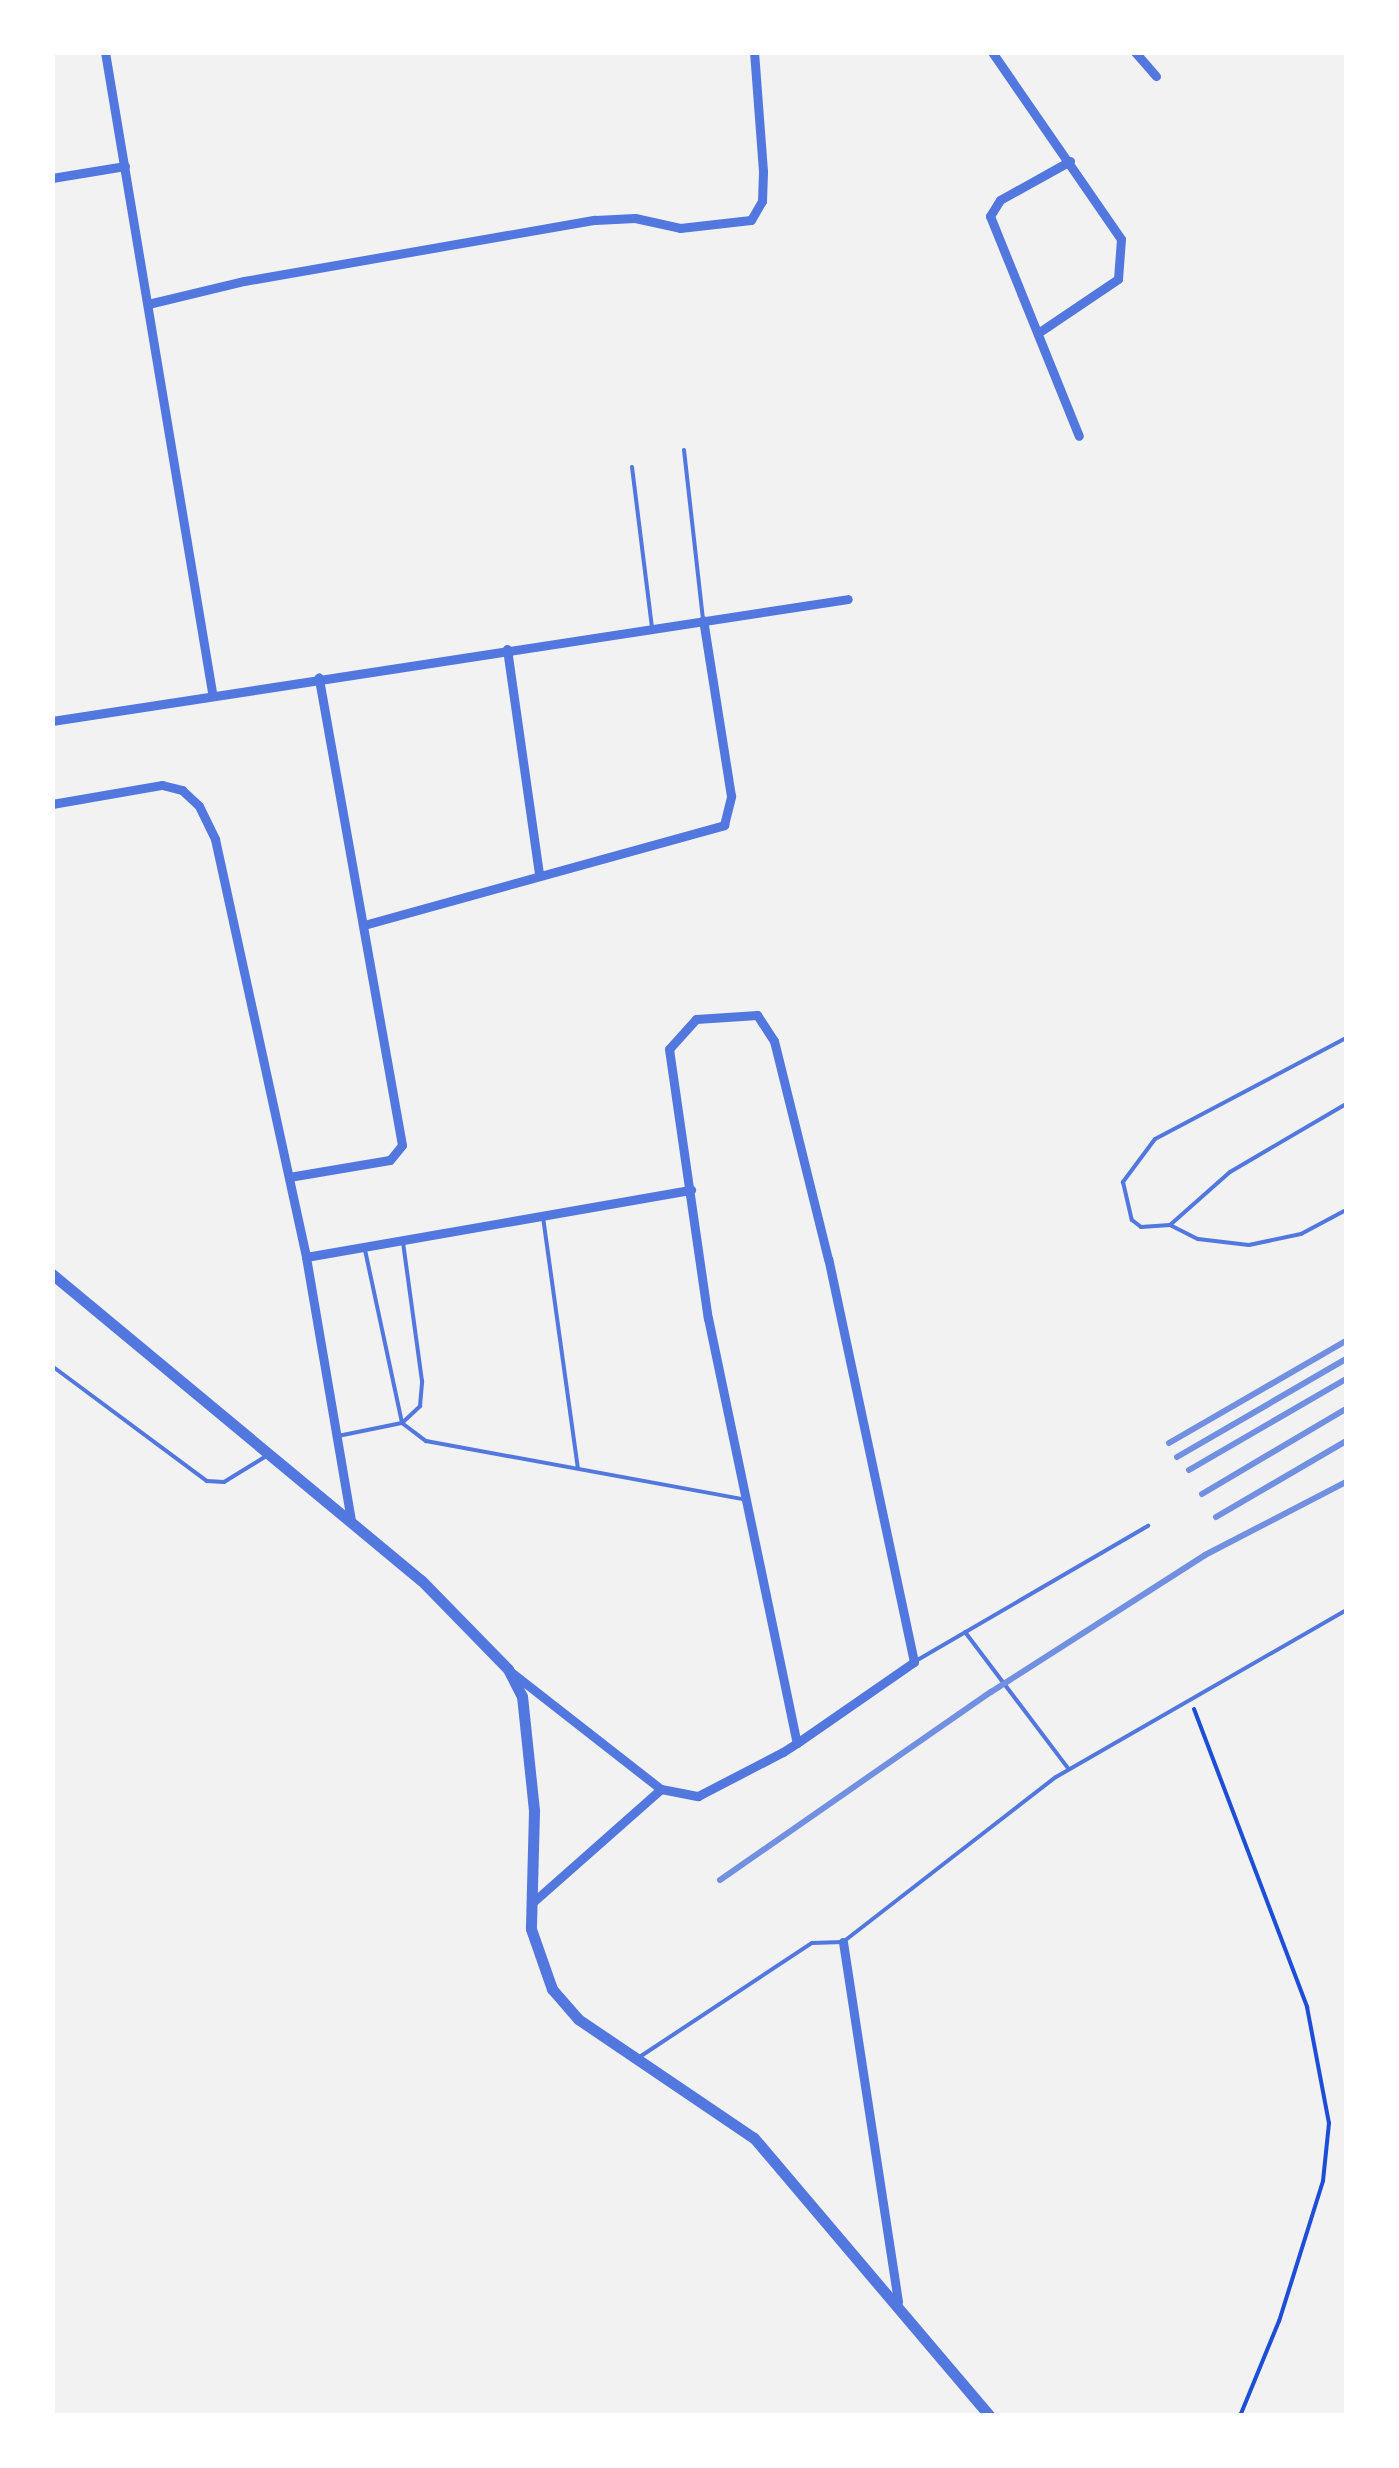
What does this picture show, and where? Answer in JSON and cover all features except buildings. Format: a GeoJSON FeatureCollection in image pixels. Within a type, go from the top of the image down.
{"type":"FeatureCollection","features":[{"type":"Feature","properties":{"kind":"street"},"geometry":{"type":"LineString","coordinates":[[104,52],[212,692]]}},
{"type":"Feature","properties":{"kind":"street"},"geometry":{"type":"LineString","coordinates":[[148,304],[244,281],[595,220],[635,218],[680,228],[751,220],[762,201],[763,171],[754,52]]}},
{"type":"Feature","properties":{"kind":"street"},"geometry":{"type":"LineString","coordinates":[[992,52],[1122,240],[1124,259],[1118,279],[1102,295],[1040,331]]}},
{"type":"Feature","properties":{"kind":"street"},"geometry":{"type":"LineString","coordinates":[[1136,52],[1156,76]]}},
{"type":"Feature","properties":{"kind":"street"},"geometry":{"type":"LineString","coordinates":[[1070,161],[1000,200],[990,216],[1040,331],[1079,436]]}},
{"type":"Feature","properties":{"kind":"street"},"geometry":{"type":"LineString","coordinates":[[52,178],[125,166]]}},
{"type":"Feature","properties":{"kind":"street"},"geometry":{"type":"LineString","coordinates":[[52,721],[212,692],[848,599]]}},
{"type":"Feature","properties":{"kind":"street"},"geometry":{"type":"LineString","coordinates":[[364,925],[724,826],[731,796],[704,620]]}},
{"type":"Feature","properties":{"kind":"street"},"geometry":{"type":"LineString","coordinates":[[507,649],[539,875]]}},
{"type":"Feature","properties":{"kind":"street"},"geometry":{"type":"LineString","coordinates":[[289,1177],[400,1155],[319,676]]}},
{"type":"Feature","properties":{"kind":"street"},"geometry":{"type":"LineString","coordinates":[[52,804],[162,786],[182,790],[199,806],[215,839],[306,1257],[351,1522]]}},
{"type":"Feature","properties":{"kind":"street"},"geometry":{"type":"LineString","coordinates":[[52,1274],[421,1580],[508,1669],[661,1789],[698,1796],[725,1787],[797,1742],[914,1662],[828,1258],[774,1041],[757,1015],[696,1019],[668,1050],[743,1499],[797,1742]]}},
{"type":"Feature","properties":{"kind":"street"},"geometry":{"type":"LineString","coordinates":[[306,1257],[690,1190]]}},
{"type":"Feature","properties":{"kind":"street"},"geometry":{"type":"LineString","coordinates":[[508,1669],[522,1696],[534,1811],[531,1929],[552,1989],[578,2019],[754,2138],[898,2302],[990,2416]]}},
{"type":"Feature","properties":{"kind":"street"},"geometry":{"type":"LineString","coordinates":[[532,1902],[661,1789]]}},
{"type":"Feature","properties":{"kind":"street"},"geometry":{"type":"LineString","coordinates":[[843,1942],[898,2302]]}},
{"type":"Feature","properties":{"kind":"lane"},"geometry":{"type":"LineString","coordinates":[[684,450],[704,620]]}},
{"type":"Feature","properties":{"kind":"lane"},"geometry":{"type":"LineString","coordinates":[[632,467],[652,628]]}},
{"type":"Feature","properties":{"kind":"lane"},"geometry":{"type":"LineString","coordinates":[[1346,1038],[1223,1106],[1172,1126],[1145,1150],[1123,1182],[1124,1204],[1141,1228],[1170,1224],[1230,1172],[1346,1104]]}},
{"type":"Feature","properties":{"kind":"lane"},"geometry":{"type":"LineString","coordinates":[[1170,1224],[1198,1239],[1249,1244],[1301,1234],[1346,1210]]}},
{"type":"Feature","properties":{"kind":"lane"},"geometry":{"type":"LineString","coordinates":[[544,1217],[578,1468]]}},
{"type":"Feature","properties":{"kind":"lane"},"geometry":{"type":"LineString","coordinates":[[338,1436],[402,1423],[424,1393],[403,1242]]}},
{"type":"Feature","properties":{"kind":"lane"},"geometry":{"type":"LineString","coordinates":[[365,1248],[402,1423],[426,1442],[743,1499]]}},
{"type":"Feature","properties":{"kind":"lane"},"geometry":{"type":"LineString","coordinates":[[52,1366],[206,1481],[224,1482],[268,1455]]}},
{"type":"Feature","properties":{"kind":"lane"},"geometry":{"type":"LineString","coordinates":[[914,1662],[1148,1526]]}},
{"type":"Feature","properties":{"kind":"lane"},"geometry":{"type":"LineString","coordinates":[[638,2059],[812,1943],[843,1942],[1070,1770],[1346,1610]]}},
{"type":"Feature","properties":{"kind":"lane"},"geometry":{"type":"LineString","coordinates":[[966,1632],[1070,1770]]}},
{"type":"Feature","properties":{"kind":"path"},"geometry":{"type":"LineString","coordinates":[[1191,1700],[1307,2007],[1329,2123],[1323,2182],[1279,2320],[1240,2416]]}},
{"type":"Feature","properties":{"kind":"railway"},"geometry":{"type":"LineString","coordinates":[[1169,1443],[1346,1341]]}},
{"type":"Feature","properties":{"kind":"railway"},"geometry":{"type":"LineString","coordinates":[[1177,1457],[1346,1359]]}},
{"type":"Feature","properties":{"kind":"railway"},"geometry":{"type":"LineString","coordinates":[[1189,1470],[1346,1379]]}},
{"type":"Feature","properties":{"kind":"railway"},"geometry":{"type":"LineString","coordinates":[[1202,1494],[1346,1409]]}},
{"type":"Feature","properties":{"kind":"railway"},"geometry":{"type":"LineString","coordinates":[[1216,1517],[1346,1441]]}},
{"type":"Feature","properties":{"kind":"railway"},"geometry":{"type":"LineString","coordinates":[[720,1880],[991,1692],[1205,1555],[1346,1482]]}}]}
